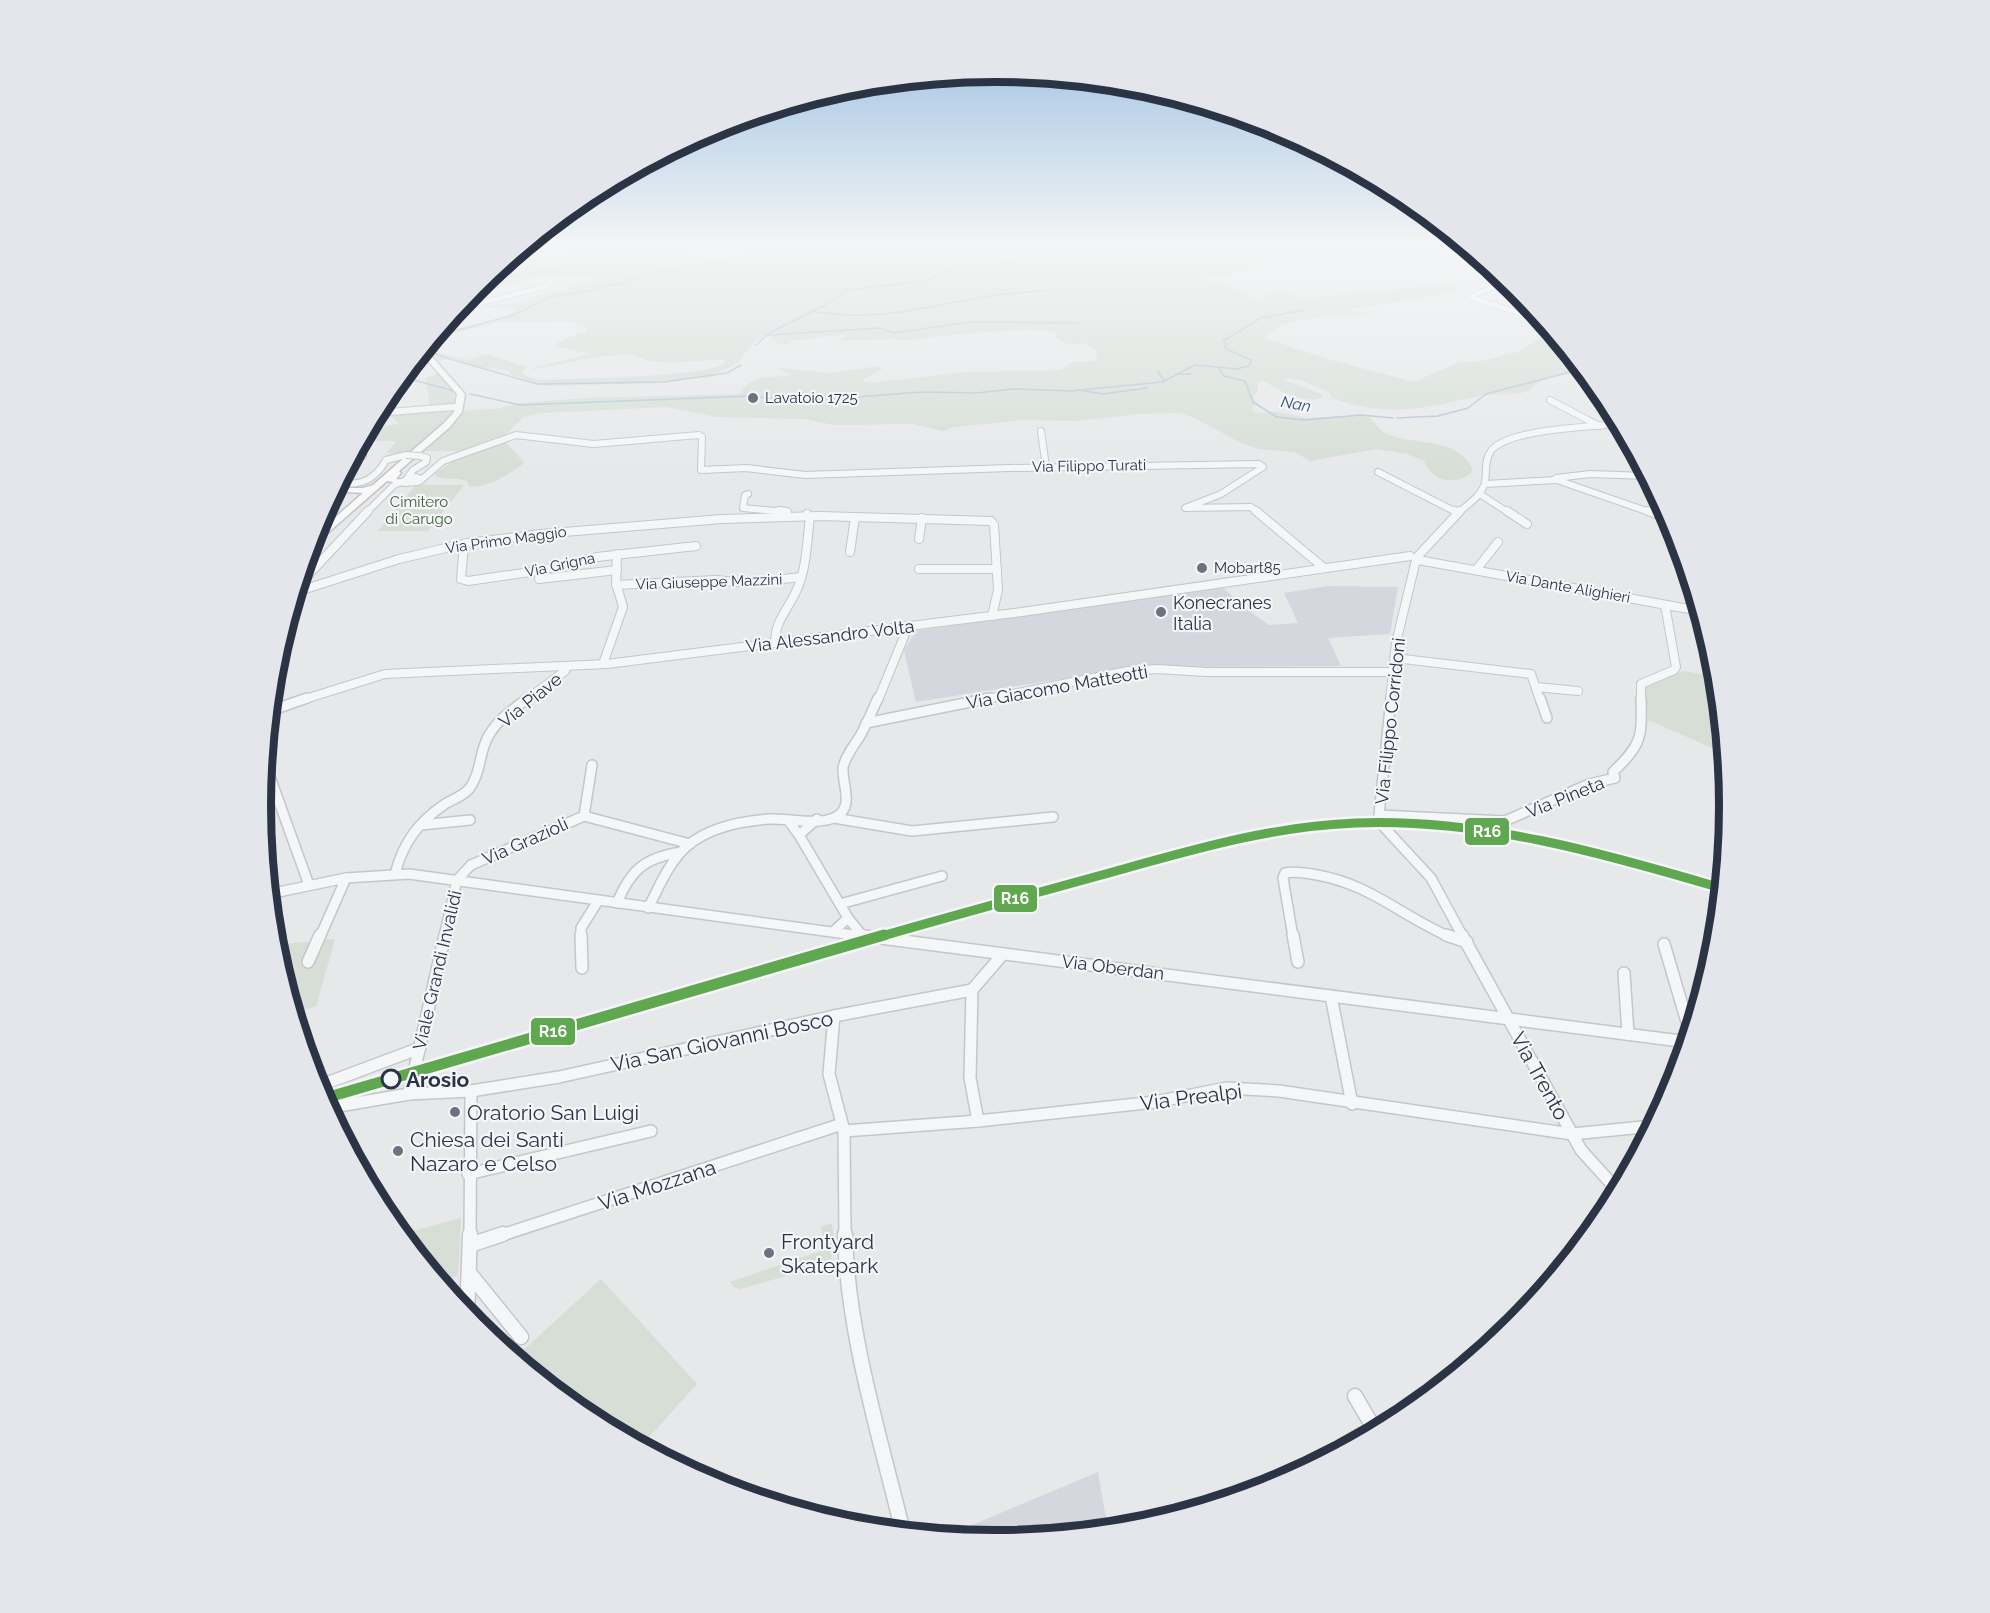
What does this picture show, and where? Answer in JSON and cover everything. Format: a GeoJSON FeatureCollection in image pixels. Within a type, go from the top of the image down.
{"type":"FeatureCollection","features":[{"type":"Feature","properties":{"kind":"main road"},"geometry":{"type":"LineString","coordinates":[[325,532],[401,465],[458,408],[461,394],[457,386],[429,357]]}},
{"type":"Feature","properties":{"kind":"main road"},"geometry":{"type":"LineString","coordinates":[[408,457],[407,464],[390,479],[410,480]]}},
{"type":"Feature","properties":{"kind":"main road"},"geometry":{"type":"LineString","coordinates":[[346,486],[368,489],[393,468],[401,465]]}},
{"type":"Feature","properties":{"kind":"main road"},"geometry":{"type":"LineString","coordinates":[[345,487],[356,498],[349,510]]}},
{"type":"Feature","properties":{"kind":"main road"},"geometry":{"type":"LineString","coordinates":[[349,510],[374,494],[392,488]]}},
{"type":"Feature","properties":{"kind":"street"},"geometry":{"type":"LineString","coordinates":[[1550,400],[1599,426]]}},
{"type":"Feature","properties":{"kind":"street"},"geometry":{"type":"LineString","coordinates":[[388,412],[458,408]]}},
{"type":"Feature","properties":{"kind":"street"},"geometry":{"type":"LineString","coordinates":[[1415,559],[1458,513],[1480,494],[1485,484],[1487,458],[1492,449],[1510,438],[1535,432],[1610,425]]}},
{"type":"Feature","properties":{"kind":"street"},"geometry":{"type":"LineString","coordinates":[[1041,430],[1046,467]]}},
{"type":"Feature","properties":{"kind":"street","name":"Via Filippo Turati"},"geometry":{"type":"LineString","coordinates":[[410,480],[429,473],[434,466],[447,458],[516,435],[599,444],[699,435],[702,437],[700,469],[746,468],[805,475],[1046,467],[1261,464],[1262,468],[1221,495],[1185,508],[1251,507],[1324,568]]}},
{"type":"Feature","properties":{"kind":"street"},"geometry":{"type":"LineString","coordinates":[[309,573],[340,539],[392,488],[410,480],[413,470],[427,460],[426,457],[386,460],[377,475],[346,485]]}},
{"type":"Feature","properties":{"kind":"street"},"geometry":{"type":"LineString","coordinates":[[1378,472],[1458,513]]}},
{"type":"Feature","properties":{"kind":"street"},"geometry":{"type":"LineString","coordinates":[[1557,480],[1556,478],[1564,476],[1595,473],[1638,476]]}},
{"type":"Feature","properties":{"kind":"street"},"geometry":{"type":"LineString","coordinates":[[1485,484],[1542,479],[1557,480],[1657,514]]}},
{"type":"Feature","properties":{"kind":"street"},"geometry":{"type":"LineString","coordinates":[[748,494],[745,495],[743,508],[807,514],[810,517],[991,521],[994,525],[998,590],[993,616]]}},
{"type":"Feature","properties":{"kind":"street"},"geometry":{"type":"LineString","coordinates":[[1480,494],[1527,524]]}},
{"type":"Feature","properties":{"kind":"street"},"geometry":{"type":"LineString","coordinates":[[775,643],[774,627],[798,588],[801,578],[810,517]]}},
{"type":"Feature","properties":{"kind":"street","name":"Via Primo Maggio"},"geometry":{"type":"LineString","coordinates":[[305,589],[399,559],[464,544],[540,534],[722,519],[810,517]]}},
{"type":"Feature","properties":{"kind":"street"},"geometry":{"type":"LineString","coordinates":[[850,552],[855,517]]}},
{"type":"Feature","properties":{"kind":"street"},"geometry":{"type":"LineString","coordinates":[[874,527],[879,518]]}},
{"type":"Feature","properties":{"kind":"street"},"geometry":{"type":"LineString","coordinates":[[919,539],[922,518]]}},
{"type":"Feature","properties":{"kind":"street"},"geometry":{"type":"LineString","coordinates":[[1476,570],[1498,542]]}},
{"type":"Feature","properties":{"kind":"street","name":"Via Grigna"},"geometry":{"type":"LineString","coordinates":[[464,544],[461,579],[465,581],[537,571],[617,554],[696,546]]}},
{"type":"Feature","properties":{"kind":"street"},"geometry":{"type":"LineString","coordinates":[[603,664],[623,607],[616,585],[617,554]]}},
{"type":"Feature","properties":{"kind":"street","name":"Via Alessandro Volta"},"geometry":{"type":"LineString","coordinates":[[278,708],[385,674],[603,664],[993,616],[1392,559],[1415,559]]}},
{"type":"Feature","properties":{"kind":"street","name":"Via Dante Alighieri"},"geometry":{"type":"LineString","coordinates":[[1415,559],[1691,609]]}},
{"type":"Feature","properties":{"kind":"street","name":"Via Filippo Corridoni"},"geometry":{"type":"LineString","coordinates":[[1415,559],[1396,643],[1379,815],[1382,825],[1423,867],[1508,1018]]}},
{"type":"Feature","properties":{"kind":"street"},"geometry":{"type":"LineString","coordinates":[[919,569],[997,569]]}},
{"type":"Feature","properties":{"kind":"street"},"geometry":{"type":"LineString","coordinates":[[539,579],[617,570]]}},
{"type":"Feature","properties":{"kind":"street","name":"Via Giuseppe Mazzini"},"geometry":{"type":"LineString","coordinates":[[616,585],[716,580],[747,582],[801,578]]}},
{"type":"Feature","properties":{"kind":"street","name":"Via Pineta"},"geometry":{"type":"LineString","coordinates":[[1379,815],[1505,820],[1557,800],[1589,784],[1615,778],[1613,772],[1634,752],[1642,729],[1641,684],[1674,670],[1676,667],[1665,604]]}},
{"type":"Feature","properties":{"kind":"street"},"geometry":{"type":"LineString","coordinates":[[834,818],[842,812],[845,805],[844,764],[898,658],[908,627]]}},
{"type":"Feature","properties":{"kind":"street"},"geometry":{"type":"LineString","coordinates":[[1395,658],[1531,674],[1547,718]]}},
{"type":"Feature","properties":{"kind":"street","name":"Via Piave"},"geometry":{"type":"LineString","coordinates":[[395,874],[408,835],[446,803],[458,799],[470,787],[481,763],[486,741],[503,717],[546,687],[567,667]]}},
{"type":"Feature","properties":{"kind":"street","name":"Via Giacomo Matteotti"},"geometry":{"type":"LineString","coordinates":[[866,723],[1128,671],[1158,669],[1206,672],[1393,672]]}},
{"type":"Feature","properties":{"kind":"street"},"geometry":{"type":"LineString","coordinates":[[1536,687],[1578,691]]}},
{"type":"Feature","properties":{"kind":"street","name":"Via Grazioli"},"geometry":{"type":"LineString","coordinates":[[458,880],[471,865],[584,816],[592,765]]}},
{"type":"Feature","properties":{"kind":"street"},"geometry":{"type":"LineString","coordinates":[[272,782],[309,885]]}},
{"type":"Feature","properties":{"kind":"street"},"geometry":{"type":"LineString","coordinates":[[584,816],[690,844]]}},
{"type":"Feature","properties":{"kind":"street"},"geometry":{"type":"LineString","coordinates":[[648,908],[681,852],[690,844],[732,826],[756,820],[834,818],[912,831],[1053,817]]}},
{"type":"Feature","properties":{"kind":"street"},"geometry":{"type":"LineString","coordinates":[[788,819],[848,918],[861,934]]}},
{"type":"Feature","properties":{"kind":"street"},"geometry":{"type":"LineString","coordinates":[[799,835],[817,819]]}},
{"type":"Feature","properties":{"kind":"street"},"geometry":{"type":"LineString","coordinates":[[419,825],[470,820]]}},
{"type":"Feature","properties":{"kind":"street"},"geometry":{"type":"LineString","coordinates":[[617,903],[631,875],[642,862],[681,852]]}},
{"type":"Feature","properties":{"kind":"street"},"geometry":{"type":"LineString","coordinates":[[1298,962],[1283,878],[1285,873],[1291,872],[1324,876],[1358,886],[1450,938],[1467,942]]}},
{"type":"Feature","properties":{"kind":"street","name":"Via Oberdan"},"geometry":{"type":"LineString","coordinates":[[276,892],[346,878],[395,874],[458,880],[648,908],[1680,1041]]}},
{"type":"Feature","properties":{"kind":"street"},"geometry":{"type":"LineString","coordinates":[[840,904],[942,876]]}},
{"type":"Feature","properties":{"kind":"street"},"geometry":{"type":"LineString","coordinates":[[308,962],[346,878]]}},
{"type":"Feature","properties":{"kind":"street","name":"Viale Grandi Invalidi"},"geometry":{"type":"LineString","coordinates":[[409,1094],[458,880]]}},
{"type":"Feature","properties":{"kind":"street"},"geometry":{"type":"LineString","coordinates":[[582,968],[581,928],[598,901]]}},
{"type":"Feature","properties":{"kind":"street"},"geometry":{"type":"LineString","coordinates":[[834,931],[848,918]]}},
{"type":"Feature","properties":{"kind":"street"},"geometry":{"type":"LineString","coordinates":[[1664,944],[1686,1020]]}},
{"type":"Feature","properties":{"kind":"street"},"geometry":{"type":"LineString","coordinates":[[978,1121],[970,1078],[972,990],[1003,954]]}},
{"type":"Feature","properties":{"kind":"street"},"geometry":{"type":"LineString","coordinates":[[1624,973],[1628,1034]]}},
{"type":"Feature","properties":{"kind":"street","name":"Via San Giovanni Bosco"},"geometry":{"type":"LineString","coordinates":[[336,1106],[409,1094],[471,1091],[559,1077],[834,1016],[972,990]]}},
{"type":"Feature","properties":{"kind":"street"},"geometry":{"type":"LineString","coordinates":[[1331,996],[1352,1104]]}},
{"type":"Feature","properties":{"kind":"street"},"geometry":{"type":"LineString","coordinates":[[834,1016],[830,1074],[843,1128],[846,1274],[867,1383],[901,1524]]}},
{"type":"Feature","properties":{"kind":"street","name":"Via Trento"},"geometry":{"type":"LineString","coordinates":[[1508,1018],[1581,1150],[1612,1185]]}},
{"type":"Feature","properties":{"kind":"street"},"geometry":{"type":"LineString","coordinates":[[326,1084],[420,1048]]}},
{"type":"Feature","properties":{"kind":"street","name":"Via Prealpi"},"geometry":{"type":"LineString","coordinates":[[843,1128],[978,1121],[1155,1102],[1227,1088],[1279,1092],[1572,1134],[1644,1128]]}},
{"type":"Feature","properties":{"kind":"street"},"geometry":{"type":"LineString","coordinates":[[468,1302],[470,1274],[468,1174],[471,1091]]}},
{"type":"Feature","properties":{"kind":"street","name":"Via Mozzana"},"geometry":{"type":"LineString","coordinates":[[470,1245],[843,1128]]}},
{"type":"Feature","properties":{"kind":"street"},"geometry":{"type":"LineString","coordinates":[[468,1174],[651,1131]]}},
{"type":"Feature","properties":{"kind":"street"},"geometry":{"type":"LineString","coordinates":[[470,1274],[520,1337]]}},
{"type":"Feature","properties":{"kind":"street"},"geometry":{"type":"LineString","coordinates":[[1354,1396],[1372,1424]]}},
{"type":"Feature","properties":{"kind":"shaded area"},"geometry":{"type":"Polygon","coordinates":[[[1221,586],[1269,625],[1298,623],[1284,593],[1327,586],[1398,587],[1390,634],[1328,638],[1341,666],[1170,667],[1118,670],[916,702],[904,650],[916,631],[1221,586]]]}},
{"type":"Feature","properties":{"kind":"shaded area"},"geometry":{"type":"Polygon","coordinates":[[[1098,1472],[1107,1521],[1042,1529],[962,1529],[1098,1472]]]}},
{"type":"Feature","properties":{"kind":"green space"},"geometry":{"type":"Polygon","coordinates":[[[482,322],[499,322],[446,335],[450,331],[482,322]]]}},
{"type":"Feature","properties":{"kind":"green space"},"geometry":{"type":"Polygon","coordinates":[[[573,322],[1294,322],[1282,325],[1267,335],[1267,339],[1331,360],[1414,382],[1459,362],[1482,361],[1520,351],[1544,335],[1575,374],[1541,381],[1529,390],[1520,393],[1485,395],[1409,409],[1373,408],[1353,404],[1332,398],[1325,390],[1297,380],[1285,378],[1284,380],[1322,394],[1322,398],[1299,398],[1263,380],[1257,382],[1258,391],[1253,397],[1257,403],[1252,409],[1256,413],[1278,412],[1307,418],[1366,415],[1387,434],[1447,447],[1457,452],[1466,459],[1473,470],[1465,477],[1453,480],[1436,477],[1424,461],[1407,454],[1377,449],[1310,461],[1295,452],[1259,449],[1241,443],[1193,417],[1179,413],[1137,414],[1078,421],[1022,420],[955,427],[943,431],[913,424],[835,425],[803,419],[716,417],[666,407],[543,413],[523,417],[508,432],[507,443],[524,463],[505,476],[475,487],[468,486],[468,482],[464,480],[446,479],[434,474],[457,458],[460,451],[426,451],[466,410],[496,409],[520,403],[585,398],[737,394],[742,393],[740,391],[752,381],[764,377],[792,375],[778,369],[780,368],[828,373],[880,366],[882,369],[861,381],[871,383],[964,372],[1061,370],[1072,362],[1096,361],[1097,351],[1088,344],[1062,343],[1055,337],[1056,333],[1053,331],[1034,330],[901,341],[894,339],[842,341],[840,339],[846,335],[842,335],[792,341],[786,345],[778,344],[769,336],[758,340],[738,363],[710,377],[655,383],[545,386],[494,368],[487,369],[450,358],[438,361],[431,353],[433,352],[468,360],[486,354],[527,367],[523,371],[524,375],[538,380],[692,372],[726,363],[724,359],[669,363],[646,360],[630,354],[595,357],[531,370],[535,367],[591,354],[558,347],[556,343],[586,331],[586,327],[573,322]]]}},
{"type":"Feature","properties":{"kind":"green space"},"geometry":{"type":"Polygon","coordinates":[[[438,373],[453,389],[455,403],[452,407],[430,407],[426,378],[438,373]]]}},
{"type":"Feature","properties":{"kind":"green space"},"geometry":{"type":"Polygon","coordinates":[[[455,409],[446,424],[411,454],[387,453],[396,441],[370,441],[377,429],[399,423],[387,414],[455,409]]]}},
{"type":"Feature","properties":{"kind":"green space","name":"Cimitero di Carugo"},"geometry":{"type":"Polygon","coordinates":[[[416,485],[464,485],[428,531],[378,531],[416,485]]]}},
{"type":"Feature","properties":{"kind":"green space"},"geometry":{"type":"Polygon","coordinates":[[[1683,671],[1707,675],[1716,750],[1648,720],[1646,687],[1683,671]]]}},
{"type":"Feature","properties":{"kind":"green space"},"geometry":{"type":"Polygon","coordinates":[[[335,939],[316,1007],[301,1010],[284,944],[335,939]]]}},
{"type":"Feature","properties":{"kind":"green space"},"geometry":{"type":"Polygon","coordinates":[[[461,1218],[458,1276],[447,1279],[410,1232],[461,1218]]]}},
{"type":"Feature","properties":{"kind":"green space"},"geometry":{"type":"Polygon","coordinates":[[[832,1223],[836,1248],[831,1257],[832,1263],[740,1289],[734,1287],[730,1282],[826,1249],[821,1227],[832,1223]]]}},
{"type":"Feature","properties":{"kind":"green space"},"geometry":{"type":"Polygon","coordinates":[[[601,1279],[697,1384],[646,1441],[554,1381],[520,1353],[601,1279]]]}},
{"type":"Feature","properties":{"kind":"waterway"},"geometry":{"type":"LineString","coordinates":[[448,333],[487,322]]}},
{"type":"Feature","properties":{"kind":"waterway"},"geometry":{"type":"LineString","coordinates":[[756,345],[771,332],[790,322]]}},
{"type":"Feature","properties":{"kind":"waterway"},"geometry":{"type":"LineString","coordinates":[[768,335],[880,328],[893,333],[970,322]]}},
{"type":"Feature","properties":{"kind":"waterway"},"geometry":{"type":"LineString","coordinates":[[1001,322],[1078,323]]}},
{"type":"Feature","properties":{"kind":"waterway"},"geometry":{"type":"LineString","coordinates":[[1218,367],[1236,369],[1249,366],[1251,360],[1224,348],[1227,344],[1223,341],[1254,322]]}},
{"type":"Feature","properties":{"kind":"waterway"},"geometry":{"type":"LineString","coordinates":[[432,352],[537,384],[664,382],[727,373],[741,365]]}},
{"type":"Feature","properties":{"kind":"waterway"},"geometry":{"type":"LineString","coordinates":[[1178,374],[1195,365],[1218,367]]}},
{"type":"Feature","properties":{"kind":"waterway","name":"Nan"},"geometry":{"type":"LineString","coordinates":[[1218,367],[1224,376],[1245,381],[1253,402],[1277,417],[1304,420],[1361,415],[1393,418]]}},
{"type":"Feature","properties":{"kind":"waterway"},"geometry":{"type":"LineString","coordinates":[[1158,371],[1164,381]]}},
{"type":"Feature","properties":{"kind":"waterway","name":"Nan"},"geometry":{"type":"LineString","coordinates":[[1397,418],[1438,416],[1468,408],[1486,394],[1573,371]]}},
{"type":"Feature","properties":{"kind":"waterway"},"geometry":{"type":"LineString","coordinates":[[1164,381],[1178,374]]}},
{"type":"Feature","properties":{"kind":"waterway"},"geometry":{"type":"LineString","coordinates":[[1178,374],[1191,374]]}},
{"type":"Feature","properties":{"kind":"waterway"},"geometry":{"type":"LineString","coordinates":[[411,380],[455,391]]}},
{"type":"Feature","properties":{"kind":"waterway"},"geometry":{"type":"LineString","coordinates":[[1080,390],[1164,381]]}},
{"type":"Feature","properties":{"kind":"waterway"},"geometry":{"type":"LineString","coordinates":[[1080,390],[1103,394],[1147,388]]}},
{"type":"Feature","properties":{"kind":"waterway"},"geometry":{"type":"LineString","coordinates":[[757,397],[807,401],[921,392],[976,393],[1013,389],[1080,390]]}},
{"type":"Feature","properties":{"kind":"waterway"},"geometry":{"type":"LineString","coordinates":[[470,394],[520,405],[751,396]]}},
{"type":"Feature","properties":{"kind":"transit line","name":"R16"},"geometry":{"type":"LineString","coordinates":[[332,1096],[998,903],[1203,847],[1305,827],[1332,824],[1404,823],[1496,833],[1587,851],[1714,886]]}},
{"type":"Feature","properties":{"kind":"place","name":"Lavatoio 1725"},"geometry":{"type":"Point","coordinates":[753,398]}},
{"type":"Feature","properties":{"kind":"place","name":"Mobart85"},"geometry":{"type":"Point","coordinates":[1202,568]}},
{"type":"Feature","properties":{"kind":"place","name":"Konecranes Italia"},"geometry":{"type":"Point","coordinates":[1161,612]}},
{"type":"Feature","properties":{"kind":"place","name":"Arosio"},"geometry":{"type":"Point","coordinates":[391,1079]}},
{"type":"Feature","properties":{"kind":"place","name":"Oratorio San Luigi"},"geometry":{"type":"Point","coordinates":[455,1112]}},
{"type":"Feature","properties":{"kind":"place","name":"Chiesa dei Santi Nazaro e Celso"},"geometry":{"type":"Point","coordinates":[398,1151]}},
{"type":"Feature","properties":{"kind":"place","name":"Frontyard Skatepark"},"geometry":{"type":"Point","coordinates":[769,1253]}}]}
